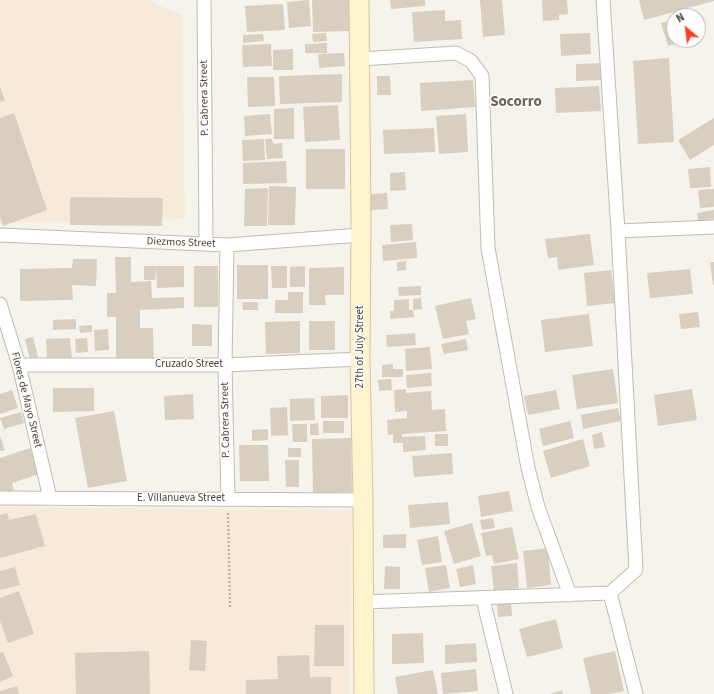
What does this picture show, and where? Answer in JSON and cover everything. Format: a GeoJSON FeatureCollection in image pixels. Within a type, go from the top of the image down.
{"type":"FeatureCollection","features":[{"type":"Feature","properties":{"kind":"street","name":"P. Cabrera Street"},"geometry":{"type":"LineString","coordinates":[[204,0],[206,244]]}},
{"type":"Feature","properties":{"kind":"street","name":"27th of July Street"},"geometry":{"type":"LineString","coordinates":[[359,0],[361,235],[360,359],[363,500],[364,694]]}},
{"type":"Feature","properties":{"kind":"street"},"geometry":{"type":"LineString","coordinates":[[363,602],[483,599],[610,593],[636,570],[604,0]]}},
{"type":"Feature","properties":{"kind":"street"},"geometry":{"type":"LineString","coordinates":[[360,59],[456,53],[471,61],[482,76],[488,248],[528,468],[538,507],[570,595]]}},
{"type":"Feature","properties":{"kind":"street"},"geometry":{"type":"LineString","coordinates":[[618,231],[714,227]]}},
{"type":"Feature","properties":{"kind":"street","name":"Diezmos Street"},"geometry":{"type":"LineString","coordinates":[[0,235],[226,245],[361,235]]}},
{"type":"Feature","properties":{"kind":"street","name":"P. Cabrera Street"},"geometry":{"type":"LineString","coordinates":[[226,245],[225,365],[228,499]]}},
{"type":"Feature","properties":{"kind":"street","name":"Flores de Mayo Street"},"geometry":{"type":"LineString","coordinates":[[0,304],[18,365],[50,498]]}},
{"type":"Feature","properties":{"kind":"street","name":"Cruzado Street"},"geometry":{"type":"LineString","coordinates":[[18,365],[225,365],[360,359]]}},
{"type":"Feature","properties":{"kind":"street","name":"E. Villanueva Street"},"geometry":{"type":"LineString","coordinates":[[0,498],[363,500]]}},
{"type":"Feature","properties":{"kind":"street"},"geometry":{"type":"LineString","coordinates":[[610,593],[636,694]]}},
{"type":"Feature","properties":{"kind":"street"},"geometry":{"type":"LineString","coordinates":[[483,599],[506,694]]}},
{"type":"Feature","properties":{"kind":"path"},"geometry":{"type":"LineString","coordinates":[[228,499],[230,607]]}},
{"type":"Feature","properties":{"kind":"shaded area"},"geometry":{"type":"Polygon","coordinates":[[[0,0],[147,0],[182,15],[185,219],[0,223],[0,0]]]}},
{"type":"Feature","properties":{"kind":"shaded area"},"geometry":{"type":"Polygon","coordinates":[[[0,507],[352,510],[349,694],[0,694],[0,507]]]}},
{"type":"Feature","properties":{"kind":"building"},"geometry":{"type":"Polygon","coordinates":[[[309,0],[311,26],[289,28],[287,2],[309,0]]]}},
{"type":"Feature","properties":{"kind":"building"},"geometry":{"type":"Polygon","coordinates":[[[312,0],[349,0],[350,31],[313,32],[312,0]]]}},
{"type":"Feature","properties":{"kind":"building"},"geometry":{"type":"Polygon","coordinates":[[[390,0],[425,0],[425,6],[391,9],[390,0]]]}},
{"type":"Feature","properties":{"kind":"building"},"geometry":{"type":"Polygon","coordinates":[[[480,0],[502,0],[505,35],[483,37],[480,0]]]}},
{"type":"Feature","properties":{"kind":"building"},"geometry":{"type":"Polygon","coordinates":[[[542,0],[567,0],[568,14],[559,15],[559,20],[543,21],[542,0]]]}},
{"type":"Feature","properties":{"kind":"building"},"geometry":{"type":"Polygon","coordinates":[[[639,0],[714,0],[688,8],[666,8],[666,14],[644,20],[639,0]]]}},
{"type":"Feature","properties":{"kind":"building"},"geometry":{"type":"Polygon","coordinates":[[[283,4],[285,30],[247,32],[245,6],[283,4]]]}},
{"type":"Feature","properties":{"kind":"building"},"geometry":{"type":"Polygon","coordinates":[[[445,10],[445,21],[461,20],[462,39],[414,42],[412,12],[445,10]]]}},
{"type":"Feature","properties":{"kind":"building"},"geometry":{"type":"Polygon","coordinates":[[[666,21],[666,39],[661,23],[666,21]]]}},
{"type":"Feature","properties":{"kind":"building"},"geometry":{"type":"Polygon","coordinates":[[[326,33],[327,41],[313,42],[312,34],[326,33]]]}},
{"type":"Feature","properties":{"kind":"building"},"geometry":{"type":"Polygon","coordinates":[[[590,33],[591,54],[561,56],[560,34],[590,33]]]}},
{"type":"Feature","properties":{"kind":"building"},"geometry":{"type":"Polygon","coordinates":[[[263,34],[264,41],[243,43],[243,35],[263,34]]]}},
{"type":"Feature","properties":{"kind":"building"},"geometry":{"type":"Polygon","coordinates":[[[327,43],[327,53],[305,53],[305,44],[327,43]]]}},
{"type":"Feature","properties":{"kind":"building"},"geometry":{"type":"Polygon","coordinates":[[[271,44],[272,66],[243,67],[242,45],[271,44]]]}},
{"type":"Feature","properties":{"kind":"building"},"geometry":{"type":"Polygon","coordinates":[[[293,49],[293,70],[273,70],[273,50],[293,49]]]}},
{"type":"Feature","properties":{"kind":"building"},"geometry":{"type":"Polygon","coordinates":[[[344,53],[345,66],[319,68],[318,54],[344,53]]]}},
{"type":"Feature","properties":{"kind":"building"},"geometry":{"type":"Polygon","coordinates":[[[669,58],[674,142],[638,144],[633,61],[669,58]]]}},
{"type":"Feature","properties":{"kind":"building"},"geometry":{"type":"Polygon","coordinates":[[[601,63],[601,80],[576,81],[576,64],[601,63]]]}},
{"type":"Feature","properties":{"kind":"building"},"geometry":{"type":"Polygon","coordinates":[[[342,74],[342,102],[280,104],[279,76],[342,74]]]}},
{"type":"Feature","properties":{"kind":"building"},"geometry":{"type":"Polygon","coordinates":[[[377,76],[390,76],[391,95],[377,95],[377,76]]]}},
{"type":"Feature","properties":{"kind":"building"},"geometry":{"type":"Polygon","coordinates":[[[247,77],[274,77],[275,106],[248,107],[247,77]]]}},
{"type":"Feature","properties":{"kind":"building"},"geometry":{"type":"Polygon","coordinates":[[[473,80],[475,107],[421,111],[420,83],[473,80]]]}},
{"type":"Feature","properties":{"kind":"building"},"geometry":{"type":"Polygon","coordinates":[[[599,86],[601,111],[556,113],[555,88],[599,86]]]}},
{"type":"Feature","properties":{"kind":"building"},"geometry":{"type":"Polygon","coordinates":[[[0,87],[5,101],[0,102],[0,87]]]}},
{"type":"Feature","properties":{"kind":"building"},"geometry":{"type":"Polygon","coordinates":[[[338,105],[340,140],[305,142],[303,107],[338,105]]]}},
{"type":"Feature","properties":{"kind":"building"},"geometry":{"type":"Polygon","coordinates":[[[294,108],[294,139],[274,139],[274,109],[294,108]]]}},
{"type":"Feature","properties":{"kind":"building"},"geometry":{"type":"Polygon","coordinates":[[[14,113],[47,210],[3,226],[0,217],[0,118],[14,113]]]}},
{"type":"Feature","properties":{"kind":"building"},"geometry":{"type":"Polygon","coordinates":[[[270,114],[272,134],[245,136],[244,116],[270,114]]]}},
{"type":"Feature","properties":{"kind":"building"},"geometry":{"type":"Polygon","coordinates":[[[466,114],[468,152],[439,154],[436,116],[466,114]]]}},
{"type":"Feature","properties":{"kind":"building"},"geometry":{"type":"Polygon","coordinates":[[[714,118],[714,145],[690,160],[678,140],[714,118]]]}},
{"type":"Feature","properties":{"kind":"building"},"geometry":{"type":"Polygon","coordinates":[[[434,128],[435,152],[384,154],[383,130],[434,128]]]}},
{"type":"Feature","properties":{"kind":"building"},"geometry":{"type":"Polygon","coordinates":[[[264,139],[265,160],[243,161],[242,140],[264,139]]]}},
{"type":"Feature","properties":{"kind":"building"},"geometry":{"type":"Polygon","coordinates":[[[265,139],[272,139],[273,144],[282,143],[283,158],[267,159],[265,139]]]}},
{"type":"Feature","properties":{"kind":"building"},"geometry":{"type":"Polygon","coordinates":[[[306,149],[345,149],[345,189],[306,189],[306,149]]]}},
{"type":"Feature","properties":{"kind":"building"},"geometry":{"type":"Polygon","coordinates":[[[286,161],[287,183],[243,184],[243,163],[286,161]]]}},
{"type":"Feature","properties":{"kind":"building"},"geometry":{"type":"Polygon","coordinates":[[[710,167],[711,187],[690,188],[688,169],[710,167]]]}},
{"type":"Feature","properties":{"kind":"building"},"geometry":{"type":"Polygon","coordinates":[[[405,172],[406,190],[390,191],[390,173],[405,172]]]}},
{"type":"Feature","properties":{"kind":"building"},"geometry":{"type":"Polygon","coordinates":[[[269,186],[296,187],[295,225],[268,225],[269,186]]]}},
{"type":"Feature","properties":{"kind":"building"},"geometry":{"type":"Polygon","coordinates":[[[268,188],[267,226],[244,226],[245,189],[268,188]]]}},
{"type":"Feature","properties":{"kind":"building"},"geometry":{"type":"Polygon","coordinates":[[[714,189],[714,207],[700,208],[698,190],[714,189]]]}},
{"type":"Feature","properties":{"kind":"building"},"geometry":{"type":"Polygon","coordinates":[[[387,193],[388,209],[371,210],[370,194],[387,193]]]}},
{"type":"Feature","properties":{"kind":"building"},"geometry":{"type":"Polygon","coordinates":[[[70,197],[163,198],[162,226],[70,225],[70,197]]]}},
{"type":"Feature","properties":{"kind":"building"},"geometry":{"type":"Polygon","coordinates":[[[714,210],[714,219],[698,221],[697,213],[714,210]]]}},
{"type":"Feature","properties":{"kind":"building"},"geometry":{"type":"Polygon","coordinates":[[[412,224],[413,240],[391,242],[390,225],[412,224]]]}},
{"type":"Feature","properties":{"kind":"building"},"geometry":{"type":"Polygon","coordinates":[[[590,234],[594,265],[558,270],[557,257],[548,258],[545,239],[590,234]]]}},
{"type":"Feature","properties":{"kind":"building"},"geometry":{"type":"Polygon","coordinates":[[[416,242],[417,258],[383,261],[382,245],[416,242]]]}},
{"type":"Feature","properties":{"kind":"building"},"geometry":{"type":"Polygon","coordinates":[[[115,257],[131,257],[131,282],[151,281],[152,298],[184,297],[184,308],[140,310],[140,328],[153,328],[154,362],[116,363],[116,317],[107,317],[107,293],[116,293],[115,257]]]}},
{"type":"Feature","properties":{"kind":"building"},"geometry":{"type":"Polygon","coordinates":[[[73,259],[97,259],[96,286],[72,285],[73,300],[20,301],[20,269],[72,268],[73,259]]]}},
{"type":"Feature","properties":{"kind":"building"},"geometry":{"type":"Polygon","coordinates":[[[406,261],[406,270],[397,271],[397,262],[406,261]]]}},
{"type":"Feature","properties":{"kind":"building"},"geometry":{"type":"Polygon","coordinates":[[[710,262],[714,262],[714,285],[713,285],[710,262]]]}},
{"type":"Feature","properties":{"kind":"building"},"geometry":{"type":"Polygon","coordinates":[[[237,265],[268,265],[268,299],[237,299],[237,265]]]}},
{"type":"Feature","properties":{"kind":"building"},"geometry":{"type":"Polygon","coordinates":[[[144,266],[184,266],[184,287],[157,288],[156,268],[155,280],[144,280],[144,266]]]}},
{"type":"Feature","properties":{"kind":"building"},"geometry":{"type":"Polygon","coordinates":[[[194,266],[218,266],[218,307],[194,307],[194,266]]]}},
{"type":"Feature","properties":{"kind":"building"},"geometry":{"type":"Polygon","coordinates":[[[271,266],[287,266],[287,288],[272,288],[271,266]]]}},
{"type":"Feature","properties":{"kind":"building"},"geometry":{"type":"Polygon","coordinates":[[[305,266],[305,287],[290,287],[290,267],[305,266]]]}},
{"type":"Feature","properties":{"kind":"building"},"geometry":{"type":"Polygon","coordinates":[[[344,267],[344,295],[325,295],[326,305],[309,305],[309,268],[344,267]]]}},
{"type":"Feature","properties":{"kind":"building"},"geometry":{"type":"Polygon","coordinates":[[[690,269],[693,294],[650,298],[647,273],[690,269]]]}},
{"type":"Feature","properties":{"kind":"building"},"geometry":{"type":"Polygon","coordinates":[[[611,270],[615,303],[587,306],[584,273],[611,270]]]}},
{"type":"Feature","properties":{"kind":"building"},"geometry":{"type":"Polygon","coordinates":[[[421,286],[421,295],[399,296],[398,287],[421,286]]]}},
{"type":"Feature","properties":{"kind":"building"},"geometry":{"type":"Polygon","coordinates":[[[288,292],[303,292],[303,313],[275,313],[275,300],[288,300],[288,292]]]}},
{"type":"Feature","properties":{"kind":"building"},"geometry":{"type":"Polygon","coordinates":[[[421,298],[422,309],[413,310],[413,299],[421,298]]]}},
{"type":"Feature","properties":{"kind":"building"},"geometry":{"type":"Polygon","coordinates":[[[471,298],[476,319],[466,321],[469,334],[443,339],[435,306],[471,298]]]}},
{"type":"Feature","properties":{"kind":"building"},"geometry":{"type":"Polygon","coordinates":[[[409,299],[409,310],[413,310],[414,317],[390,319],[390,311],[394,311],[394,300],[409,299]]]}},
{"type":"Feature","properties":{"kind":"building"},"geometry":{"type":"Polygon","coordinates":[[[242,302],[258,302],[258,310],[243,310],[242,302]]]}},
{"type":"Feature","properties":{"kind":"building"},"geometry":{"type":"Polygon","coordinates":[[[698,312],[700,327],[681,329],[679,314],[698,312]]]}},
{"type":"Feature","properties":{"kind":"building"},"geometry":{"type":"Polygon","coordinates":[[[589,314],[593,346],[545,352],[541,320],[589,314]]]}},
{"type":"Feature","properties":{"kind":"building"},"geometry":{"type":"Polygon","coordinates":[[[76,319],[76,329],[53,330],[53,320],[76,319]]]}},
{"type":"Feature","properties":{"kind":"building"},"geometry":{"type":"Polygon","coordinates":[[[300,321],[300,353],[266,354],[265,322],[300,321]]]}},
{"type":"Feature","properties":{"kind":"building"},"geometry":{"type":"Polygon","coordinates":[[[309,321],[335,321],[335,350],[309,350],[309,321]]]}},
{"type":"Feature","properties":{"kind":"building"},"geometry":{"type":"Polygon","coordinates":[[[192,324],[212,325],[212,346],[192,346],[192,324]]]}},
{"type":"Feature","properties":{"kind":"building"},"geometry":{"type":"Polygon","coordinates":[[[92,325],[92,332],[80,333],[79,326],[92,325]]]}},
{"type":"Feature","properties":{"kind":"building"},"geometry":{"type":"Polygon","coordinates":[[[108,329],[109,350],[95,351],[94,330],[108,329]]]}},
{"type":"Feature","properties":{"kind":"building"},"geometry":{"type":"Polygon","coordinates":[[[415,333],[416,345],[387,347],[386,335],[415,333]]]}},
{"type":"Feature","properties":{"kind":"building"},"geometry":{"type":"Polygon","coordinates":[[[33,337],[38,357],[30,359],[25,339],[33,337]]]}},
{"type":"Feature","properties":{"kind":"building"},"geometry":{"type":"Polygon","coordinates":[[[70,338],[72,358],[47,360],[46,339],[70,338]]]}},
{"type":"Feature","properties":{"kind":"building"},"geometry":{"type":"Polygon","coordinates":[[[87,338],[88,352],[76,353],[75,339],[87,338]]]}},
{"type":"Feature","properties":{"kind":"building"},"geometry":{"type":"Polygon","coordinates":[[[466,339],[468,350],[444,354],[441,344],[466,339]]]}},
{"type":"Feature","properties":{"kind":"building"},"geometry":{"type":"Polygon","coordinates":[[[430,347],[432,369],[406,371],[405,349],[430,347]]]}},
{"type":"Feature","properties":{"kind":"building"},"geometry":{"type":"Polygon","coordinates":[[[393,364],[393,369],[403,369],[403,377],[382,377],[382,365],[393,364]]]}},
{"type":"Feature","properties":{"kind":"building"},"geometry":{"type":"Polygon","coordinates":[[[613,369],[618,403],[577,409],[572,375],[613,369]]]}},
{"type":"Feature","properties":{"kind":"building"},"geometry":{"type":"Polygon","coordinates":[[[431,373],[432,386],[407,388],[406,375],[431,373]]]}},
{"type":"Feature","properties":{"kind":"building"},"geometry":{"type":"Polygon","coordinates":[[[391,379],[392,390],[379,391],[378,380],[391,379]]]}},
{"type":"Feature","properties":{"kind":"building"},"geometry":{"type":"Polygon","coordinates":[[[53,388],[94,388],[94,411],[53,412],[53,388]]]}},
{"type":"Feature","properties":{"kind":"building"},"geometry":{"type":"Polygon","coordinates":[[[406,389],[406,393],[431,391],[432,410],[445,409],[446,431],[402,434],[402,437],[425,436],[426,450],[403,452],[403,443],[393,443],[393,434],[388,435],[387,420],[407,418],[407,411],[395,412],[394,390],[406,389]]]}},
{"type":"Feature","properties":{"kind":"building"},"geometry":{"type":"Polygon","coordinates":[[[692,389],[697,420],[658,426],[654,395],[692,389]]]}},
{"type":"Feature","properties":{"kind":"building"},"geometry":{"type":"Polygon","coordinates":[[[12,390],[18,408],[0,414],[0,394],[12,390]]]}},
{"type":"Feature","properties":{"kind":"building"},"geometry":{"type":"Polygon","coordinates":[[[556,390],[560,409],[528,415],[524,396],[556,390]]]}},
{"type":"Feature","properties":{"kind":"building"},"geometry":{"type":"Polygon","coordinates":[[[193,394],[194,419],[165,420],[164,396],[193,394]]]}},
{"type":"Feature","properties":{"kind":"building"},"geometry":{"type":"Polygon","coordinates":[[[348,395],[348,418],[321,418],[321,396],[348,395]]]}},
{"type":"Feature","properties":{"kind":"building"},"geometry":{"type":"Polygon","coordinates":[[[314,398],[315,420],[290,421],[290,399],[314,398]]]}},
{"type":"Feature","properties":{"kind":"building"},"geometry":{"type":"Polygon","coordinates":[[[287,407],[288,435],[271,436],[270,408],[287,407]]]}},
{"type":"Feature","properties":{"kind":"building"},"geometry":{"type":"Polygon","coordinates":[[[618,408],[621,421],[583,429],[581,415],[618,408]]]}},
{"type":"Feature","properties":{"kind":"building"},"geometry":{"type":"Polygon","coordinates":[[[114,411],[127,481],[88,488],[75,418],[114,411]]]}},
{"type":"Feature","properties":{"kind":"building"},"geometry":{"type":"Polygon","coordinates":[[[21,412],[24,423],[4,429],[0,418],[21,412]]]}},
{"type":"Feature","properties":{"kind":"building"},"geometry":{"type":"Polygon","coordinates":[[[323,421],[344,421],[344,433],[323,433],[323,421]]]}},
{"type":"Feature","properties":{"kind":"building"},"geometry":{"type":"Polygon","coordinates":[[[570,421],[574,438],[543,446],[539,429],[570,421]]]}},
{"type":"Feature","properties":{"kind":"building"},"geometry":{"type":"Polygon","coordinates":[[[318,423],[319,435],[310,435],[310,424],[318,423]]]}},
{"type":"Feature","properties":{"kind":"building"},"geometry":{"type":"Polygon","coordinates":[[[292,424],[307,424],[307,442],[293,442],[292,424]]]}},
{"type":"Feature","properties":{"kind":"building"},"geometry":{"type":"Polygon","coordinates":[[[268,429],[268,440],[252,441],[252,430],[268,429]]]}},
{"type":"Feature","properties":{"kind":"building"},"geometry":{"type":"Polygon","coordinates":[[[602,432],[605,447],[594,449],[592,435],[602,432]]]}},
{"type":"Feature","properties":{"kind":"building"},"geometry":{"type":"Polygon","coordinates":[[[435,434],[448,434],[448,446],[435,446],[435,434]]]}},
{"type":"Feature","properties":{"kind":"building"},"geometry":{"type":"Polygon","coordinates":[[[0,436],[5,450],[0,451],[0,436]]]}},
{"type":"Feature","properties":{"kind":"building"},"geometry":{"type":"Polygon","coordinates":[[[351,438],[352,492],[313,493],[312,439],[351,438]]]}},
{"type":"Feature","properties":{"kind":"building"},"geometry":{"type":"Polygon","coordinates":[[[583,439],[590,466],[551,478],[543,451],[583,439]]]}},
{"type":"Feature","properties":{"kind":"building"},"geometry":{"type":"Polygon","coordinates":[[[239,445],[268,445],[269,481],[240,481],[239,445]]]}},
{"type":"Feature","properties":{"kind":"building"},"geometry":{"type":"Polygon","coordinates":[[[30,448],[39,474],[12,483],[14,490],[0,495],[0,458],[30,448]]]}},
{"type":"Feature","properties":{"kind":"building"},"geometry":{"type":"Polygon","coordinates":[[[288,448],[301,448],[301,457],[288,457],[288,448]]]}},
{"type":"Feature","properties":{"kind":"building"},"geometry":{"type":"Polygon","coordinates":[[[452,453],[453,474],[414,477],[412,456],[452,453]]]}},
{"type":"Feature","properties":{"kind":"building"},"geometry":{"type":"Polygon","coordinates":[[[285,460],[299,460],[299,487],[286,487],[285,460]]]}},
{"type":"Feature","properties":{"kind":"building"},"geometry":{"type":"Polygon","coordinates":[[[509,491],[513,511],[481,517],[478,496],[509,491]]]}},
{"type":"Feature","properties":{"kind":"building"},"geometry":{"type":"Polygon","coordinates":[[[448,502],[450,524],[410,528],[408,505],[448,502]]]}},
{"type":"Feature","properties":{"kind":"building"},"geometry":{"type":"Polygon","coordinates":[[[7,513],[9,520],[36,514],[45,546],[0,558],[0,515],[7,513]]]}},
{"type":"Feature","properties":{"kind":"building"},"geometry":{"type":"Polygon","coordinates":[[[493,518],[495,528],[482,530],[480,520],[493,518]]]}},
{"type":"Feature","properties":{"kind":"building"},"geometry":{"type":"Polygon","coordinates":[[[472,523],[481,556],[454,564],[444,531],[472,523]]]}},
{"type":"Feature","properties":{"kind":"building"},"geometry":{"type":"Polygon","coordinates":[[[512,527],[519,559],[494,564],[492,555],[486,556],[481,533],[512,527]]]}},
{"type":"Feature","properties":{"kind":"building"},"geometry":{"type":"Polygon","coordinates":[[[406,534],[406,548],[383,548],[383,535],[406,534]]]}},
{"type":"Feature","properties":{"kind":"building"},"geometry":{"type":"Polygon","coordinates":[[[438,536],[442,562],[422,565],[417,540],[438,536]]]}},
{"type":"Feature","properties":{"kind":"building"},"geometry":{"type":"Polygon","coordinates":[[[548,548],[551,585],[527,588],[523,551],[548,548]]]}},
{"type":"Feature","properties":{"kind":"building"},"geometry":{"type":"Polygon","coordinates":[[[517,563],[519,588],[494,591],[491,566],[517,563]]]}},
{"type":"Feature","properties":{"kind":"building"},"geometry":{"type":"Polygon","coordinates":[[[446,565],[450,588],[429,592],[425,568],[446,565]]]}},
{"type":"Feature","properties":{"kind":"building"},"geometry":{"type":"Polygon","coordinates":[[[473,565],[476,584],[460,587],[456,569],[473,565]]]}},
{"type":"Feature","properties":{"kind":"building"},"geometry":{"type":"Polygon","coordinates":[[[385,566],[400,567],[400,589],[384,589],[385,566]]]}},
{"type":"Feature","properties":{"kind":"building"},"geometry":{"type":"Polygon","coordinates":[[[15,567],[20,585],[0,590],[0,571],[15,567]]]}},
{"type":"Feature","properties":{"kind":"building"},"geometry":{"type":"Polygon","coordinates":[[[19,591],[34,634],[8,643],[0,621],[0,598],[19,591]]]}},
{"type":"Feature","properties":{"kind":"building"},"geometry":{"type":"Polygon","coordinates":[[[511,603],[512,616],[498,617],[497,604],[511,603]]]}},
{"type":"Feature","properties":{"kind":"building"},"geometry":{"type":"Polygon","coordinates":[[[556,619],[563,648],[527,657],[519,629],[556,619]]]}},
{"type":"Feature","properties":{"kind":"building"},"geometry":{"type":"Polygon","coordinates":[[[315,625],[344,625],[344,666],[314,666],[315,625]]]}},
{"type":"Feature","properties":{"kind":"building"},"geometry":{"type":"Polygon","coordinates":[[[423,633],[424,663],[392,664],[392,634],[423,633]]]}},
{"type":"Feature","properties":{"kind":"building"},"geometry":{"type":"Polygon","coordinates":[[[191,640],[207,641],[205,671],[189,670],[191,640]]]}},
{"type":"Feature","properties":{"kind":"building"},"geometry":{"type":"Polygon","coordinates":[[[476,643],[477,662],[445,664],[445,645],[476,643]]]}},
{"type":"Feature","properties":{"kind":"building"},"geometry":{"type":"Polygon","coordinates":[[[149,651],[150,694],[76,694],[75,653],[149,651]]]}},
{"type":"Feature","properties":{"kind":"building"},"geometry":{"type":"Polygon","coordinates":[[[615,651],[624,691],[610,694],[591,694],[583,658],[615,651]]]}},
{"type":"Feature","properties":{"kind":"building"},"geometry":{"type":"Polygon","coordinates":[[[3,652],[13,676],[0,682],[0,653],[3,652]]]}},
{"type":"Feature","properties":{"kind":"building"},"geometry":{"type":"Polygon","coordinates":[[[309,655],[310,677],[331,677],[331,694],[246,694],[246,680],[278,679],[277,656],[309,655]]]}},
{"type":"Feature","properties":{"kind":"building"},"geometry":{"type":"Polygon","coordinates":[[[476,669],[478,691],[443,694],[441,673],[476,669]]]}},
{"type":"Feature","properties":{"kind":"building"},"geometry":{"type":"Polygon","coordinates":[[[433,670],[438,694],[398,694],[395,677],[433,670]]]}},
{"type":"Feature","properties":{"kind":"building"},"geometry":{"type":"Polygon","coordinates":[[[17,686],[19,694],[0,694],[0,691],[17,686]]]}},
{"type":"Feature","properties":{"kind":"building"},"geometry":{"type":"Polygon","coordinates":[[[562,690],[563,694],[550,694],[562,690]]]}},
{"type":"Feature","properties":{"kind":"district","name":"Socorro"},"geometry":{"type":"Point","coordinates":[516,103]}}]}
